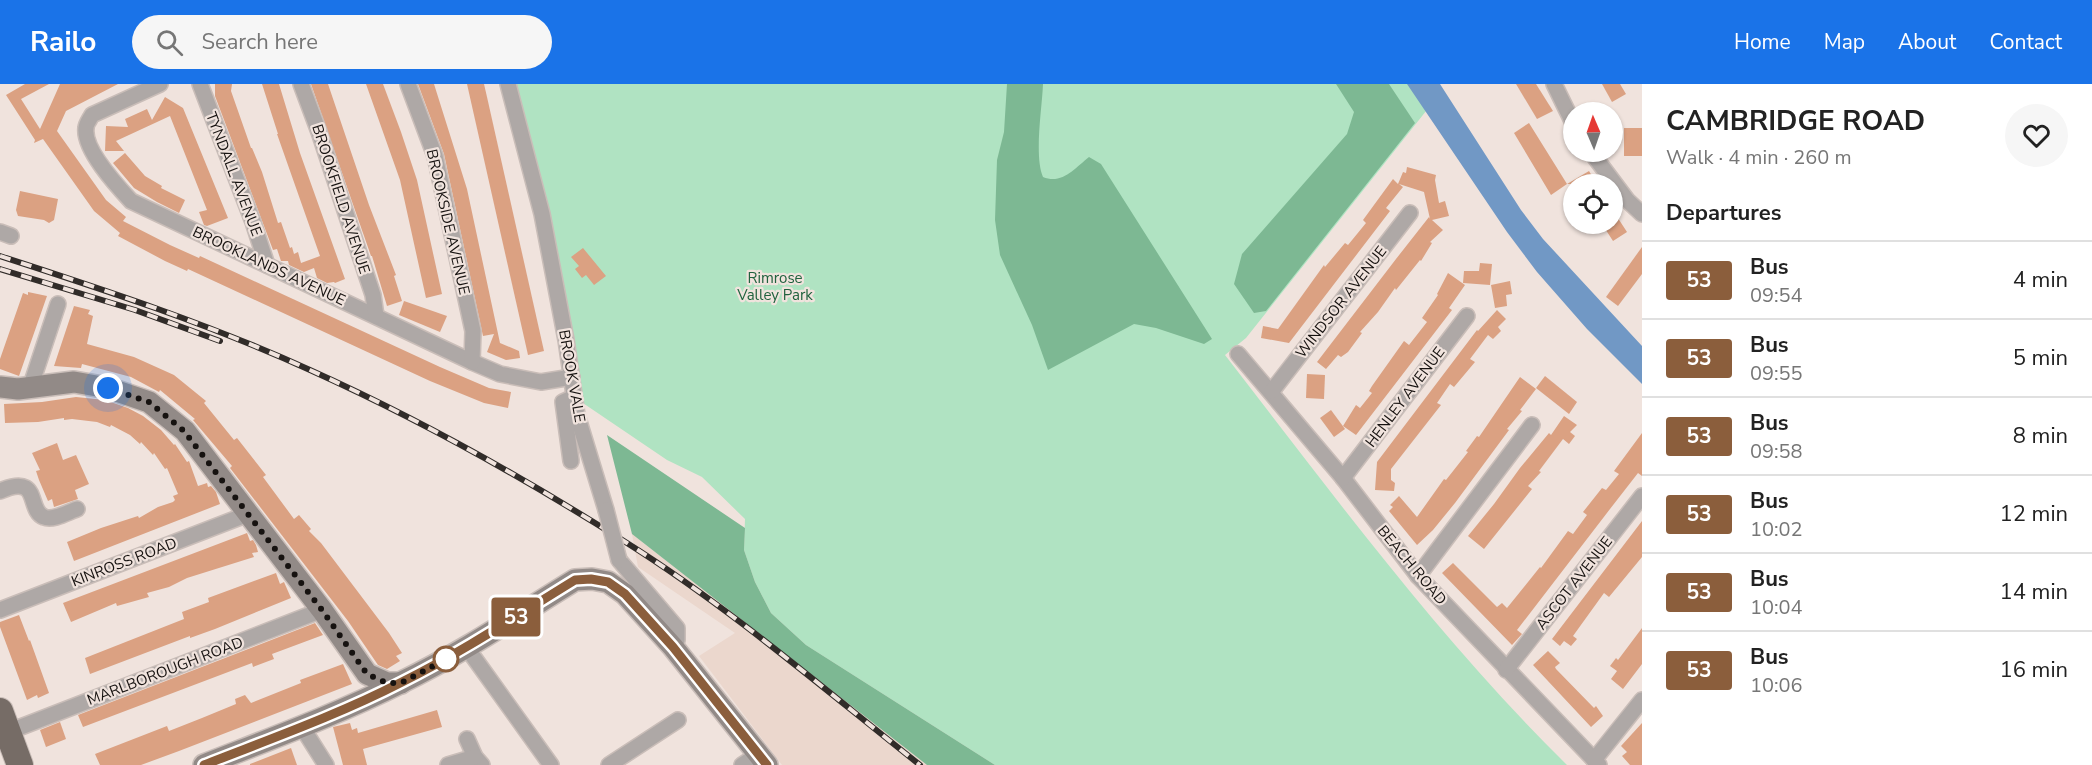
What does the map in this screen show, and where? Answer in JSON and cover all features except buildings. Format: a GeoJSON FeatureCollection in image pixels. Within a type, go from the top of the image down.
{"type":"FeatureCollection","features":[{"type":"Feature","properties":{"kind":"highway"},"geometry":{"type":"LineString","coordinates":[[4,722],[20,765]]}},
{"type":"Feature","properties":{"kind":"main road"},"geometry":{"type":"LineString","coordinates":[[0,387],[18,389],[74,381],[108,388],[149,402],[184,431],[322,610],[367,674],[387,683],[401,683]]}},
{"type":"Feature","properties":{"kind":"main road"},"geometry":{"type":"LineString","coordinates":[[204,765],[302,727],[401,683],[467,648],[575,580],[591,579],[608,582],[625,594],[673,647],[756,761]]}},
{"type":"Feature","properties":{"kind":"main road"},"geometry":{"type":"LineString","coordinates":[[361,702],[367,691],[367,674]]}},
{"type":"Feature","properties":{"kind":"street","name":"BROOKLANDS AVENUE"},"geometry":{"type":"LineString","coordinates":[[160,84],[92,115],[86,129],[89,143],[107,175],[131,201],[471,363],[500,374],[541,382],[572,377]]}},
{"type":"Feature","properties":{"kind":"street","name":"TYNDALL AVENUE"},"geometry":{"type":"LineString","coordinates":[[200,84],[267,265]]}},
{"type":"Feature","properties":{"kind":"street","name":"BROOKFIELD AVENUE"},"geometry":{"type":"LineString","coordinates":[[301,84],[373,295],[376,316]]}},
{"type":"Feature","properties":{"kind":"street","name":"BROOKSIDE AVENUE"},"geometry":{"type":"LineString","coordinates":[[408,84],[435,156],[473,331],[471,363]]}},
{"type":"Feature","properties":{"kind":"street","name":"BROOK VALE"},"geometry":{"type":"LineString","coordinates":[[508,84],[542,214],[577,415],[619,560],[677,628],[677,640],[673,647]]}},
{"type":"Feature","properties":{"kind":"street"},"geometry":{"type":"LineString","coordinates":[[1554,84],[1563,102]]}},
{"type":"Feature","properties":{"kind":"street"},"geometry":{"type":"LineString","coordinates":[[1598,162],[1627,200],[1642,214]]}},
{"type":"Feature","properties":{"kind":"street","name":"WINDSOR AVENUE"},"geometry":{"type":"LineString","coordinates":[[1272,392],[1410,213]]}},
{"type":"Feature","properties":{"kind":"street"},"geometry":{"type":"LineString","coordinates":[[30,388],[58,304]]}},
{"type":"Feature","properties":{"kind":"street","name":"HENLEY AVENUE"},"geometry":{"type":"LineString","coordinates":[[1343,478],[1467,316]]}},
{"type":"Feature","properties":{"kind":"street","name":"BEACH ROAD"},"geometry":{"type":"LineString","coordinates":[[1238,354],[1343,478],[1418,576],[1596,762]]}},
{"type":"Feature","properties":{"kind":"street"},"geometry":{"type":"LineString","coordinates":[[571,461],[563,402],[574,397]]}},
{"type":"Feature","properties":{"kind":"street"},"geometry":{"type":"LineString","coordinates":[[1418,576],[1532,425]]}},
{"type":"Feature","properties":{"kind":"street"},"geometry":{"type":"LineString","coordinates":[[0,491],[16,485],[22,486],[30,491],[39,512],[45,518],[76,509]]}},
{"type":"Feature","properties":{"kind":"street","name":"ASCOT AVENUE"},"geometry":{"type":"LineString","coordinates":[[1506,670],[1642,496]]}},
{"type":"Feature","properties":{"kind":"street","name":"KINROSS ROAD"},"geometry":{"type":"LineString","coordinates":[[0,610],[248,514]]}},
{"type":"Feature","properties":{"kind":"street","name":"MARLBOROUGH ROAD"},"geometry":{"type":"LineString","coordinates":[[4,722],[322,610]]}},
{"type":"Feature","properties":{"kind":"street"},"geometry":{"type":"LineString","coordinates":[[467,648],[551,765]]}},
{"type":"Feature","properties":{"kind":"street"},"geometry":{"type":"LineString","coordinates":[[1596,762],[1642,700]]}},
{"type":"Feature","properties":{"kind":"street"},"geometry":{"type":"LineString","coordinates":[[609,765],[678,720]]}},
{"type":"Feature","properties":{"kind":"street"},"geometry":{"type":"LineString","coordinates":[[302,727],[326,765]]}},
{"type":"Feature","properties":{"kind":"street"},"geometry":{"type":"LineString","coordinates":[[448,765],[479,761],[467,739]]}},
{"type":"Feature","properties":{"kind":"shaded area"},"geometry":{"type":"Polygon","coordinates":[[[632,534],[927,765],[782,765],[699,656],[735,633],[638,567],[632,534]]]}},
{"type":"Feature","properties":{"kind":"green space","name":"Rimrose Valley Park"},"geometry":{"type":"Polygon","coordinates":[[[508,84],[1423,84],[1434,101],[1246,338],[1225,355],[1432,618],[1520,717],[1567,765],[995,765],[806,645],[771,613],[755,582],[744,550],[745,519],[702,477],[667,460],[574,397],[508,84]]]}},
{"type":"Feature","properties":{"kind":"green space"},"geometry":{"type":"Polygon","coordinates":[[[1007,84],[1043,84],[1039,157],[1043,177],[1056,179],[1062,177],[1089,157],[1101,164],[1212,339],[1204,344],[1156,328],[1134,324],[1048,370],[1032,325],[1000,255],[995,220],[997,160],[1004,132],[1007,84]]]}},
{"type":"Feature","properties":{"kind":"green space"},"geometry":{"type":"Polygon","coordinates":[[[1336,84],[1389,84],[1415,123],[1266,311],[1254,313],[1234,284],[1242,254],[1347,134],[1354,112],[1336,84]]]}},
{"type":"Feature","properties":{"kind":"green space"},"geometry":{"type":"Polygon","coordinates":[[[607,435],[745,528],[744,550],[755,582],[771,613],[806,645],[995,765],[927,765],[632,534],[607,435]]]}},
{"type":"Feature","properties":{"kind":"water"},"geometry":{"type":"Polygon","coordinates":[[[1407,84],[1440,84],[1521,210],[1543,239],[1642,346],[1642,384],[1587,329],[1537,272],[1507,232],[1407,84]]]}},
{"type":"Feature","properties":{"kind":"railway"},"geometry":{"type":"LineString","coordinates":[[0,256],[156,308],[272,353],[351,389],[472,451],[589,519],[703,594],[920,765]]}},
{"type":"Feature","properties":{"kind":"railway"},"geometry":{"type":"LineString","coordinates":[[0,269],[135,310],[220,341]]}},
{"type":"Feature","properties":{"kind":"bus line","name":"53"},"geometry":{"type":"LineString","coordinates":[[204,765],[302,727],[401,683],[467,648],[575,580],[591,579],[608,582],[625,594],[673,647],[767,765]]}},
{"type":"Feature","properties":{"kind":"route"},"geometry":{"type":"LineString","coordinates":[[108,388],[149,402],[184,431],[322,610],[367,674],[387,683],[401,683],[450,657],[446,659]]}}]}
